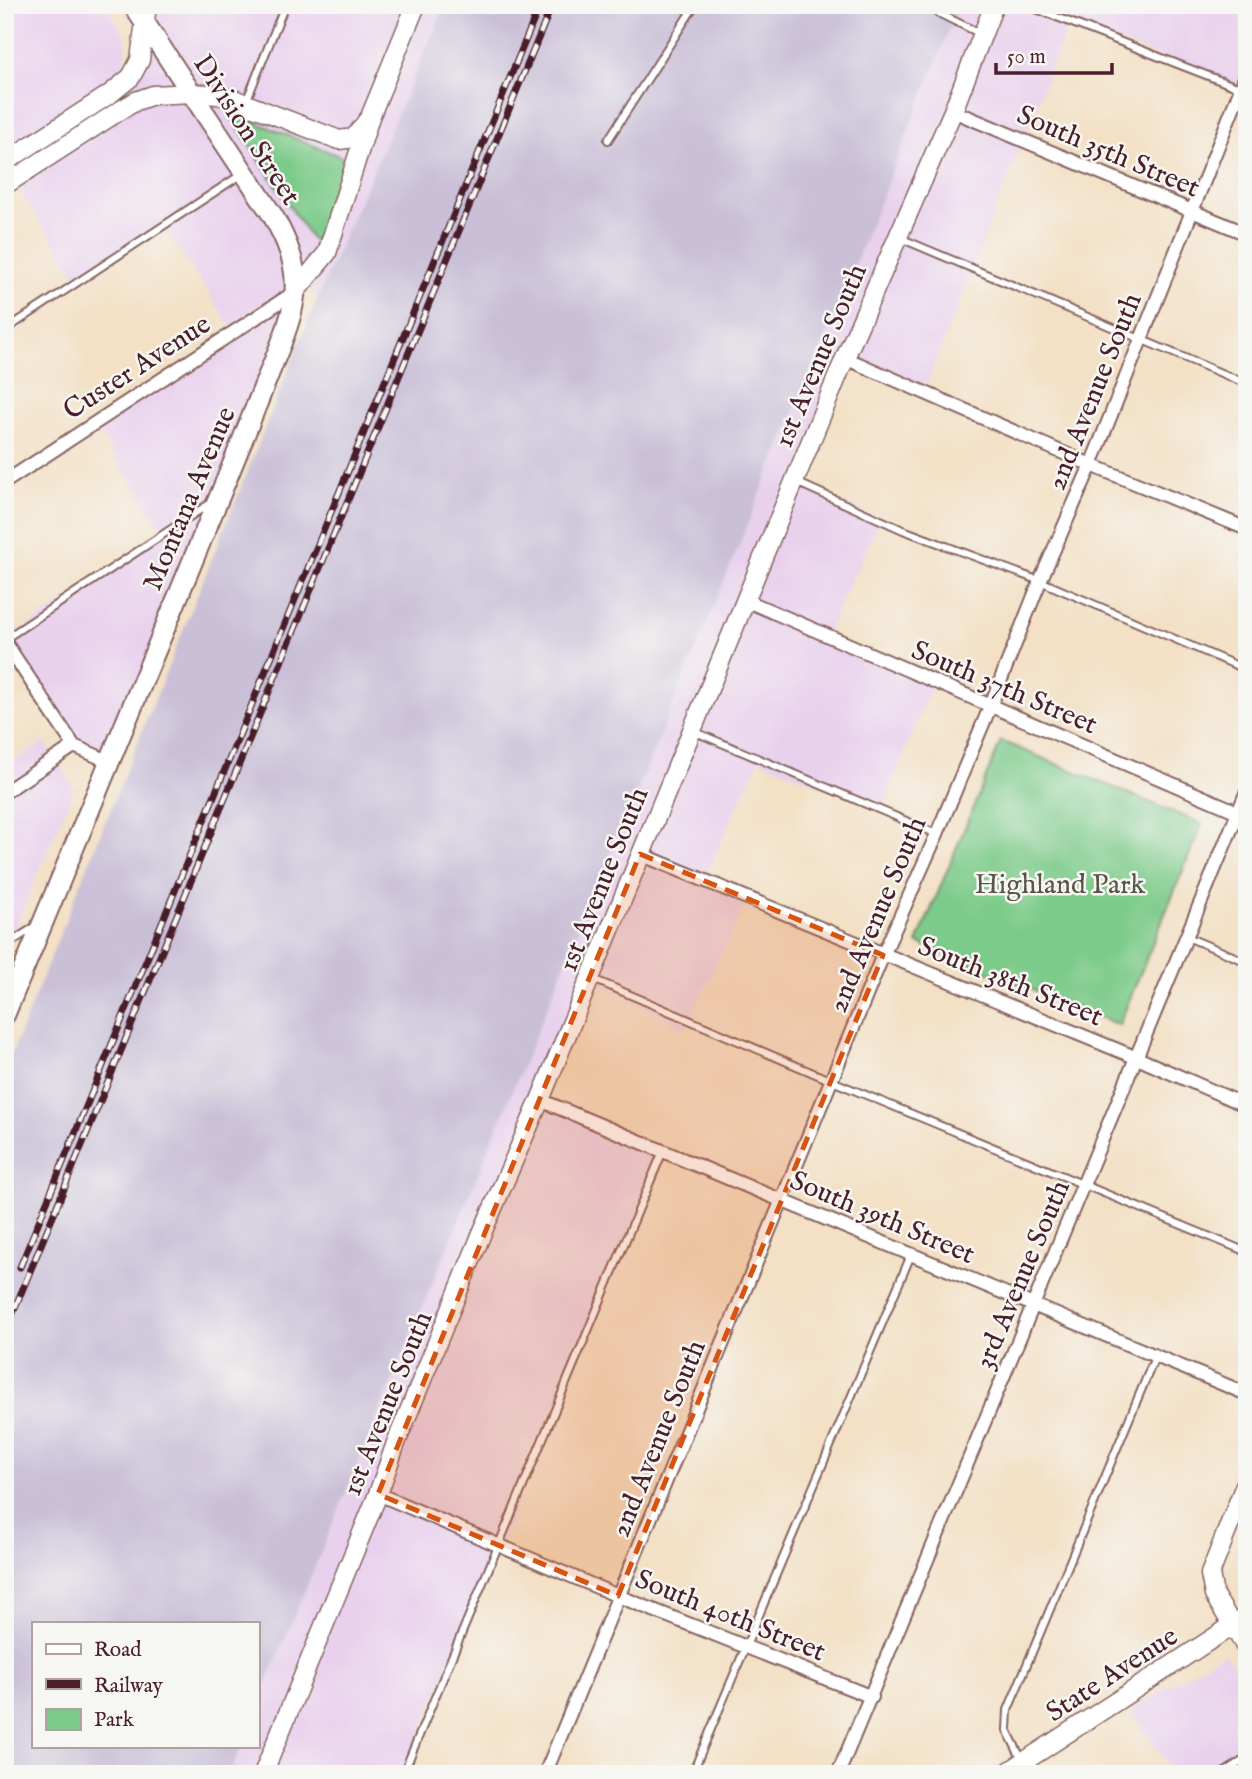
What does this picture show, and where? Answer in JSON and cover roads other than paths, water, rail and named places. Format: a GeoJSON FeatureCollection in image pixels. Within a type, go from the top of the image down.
{"type":"FeatureCollection","features":[{"type":"Feature","properties":{"kind":"main road","name":"Division Street"},"geometry":{"type":"LineString","coordinates":[[141,10],[283,235],[293,266],[295,292]]}},
{"type":"Feature","properties":{"kind":"main road","name":"Montana Avenue"},"geometry":{"type":"LineString","coordinates":[[5,1014],[275,360],[295,292]]}},
{"type":"Feature","properties":{"kind":"street","name":"Montana Avenue"},"geometry":{"type":"LineString","coordinates":[[295,292],[327,253],[370,117],[416,5]]}},
{"type":"Feature","properties":{"kind":"street","name":"1st Avenue South"},"geometry":{"type":"LineString","coordinates":[[263,1774],[482,1233],[540,1100],[845,358],[953,111],[994,5]]}},
{"type":"Feature","properties":{"kind":"street"},"geometry":{"type":"LineString","coordinates":[[5,162],[110,94],[131,77],[140,60],[141,10]]}},
{"type":"Feature","properties":{"kind":"street","name":"2nd Avenue South"},"geometry":{"type":"LineString","coordinates":[[545,1774],[883,955],[937,834],[1040,581],[1091,465],[1243,90],[1247,73]]}},
{"type":"Feature","properties":{"kind":"street"},"geometry":{"type":"LineString","coordinates":[[5,185],[116,113],[153,95],[218,95],[339,140],[354,138],[370,117]]}},
{"type":"Feature","properties":{"kind":"street","name":"South 35th Street"},"geometry":{"type":"LineString","coordinates":[[953,111],[1247,234]]}},
{"type":"Feature","properties":{"kind":"street","name":"Custer Avenue"},"geometry":{"type":"LineString","coordinates":[[5,482],[295,292]]}},
{"type":"Feature","properties":{"kind":"street"},"geometry":{"type":"LineString","coordinates":[[845,358],[1091,465],[1247,529]]}},
{"type":"Feature","properties":{"kind":"street","name":"South 37th Street"},"geometry":{"type":"LineString","coordinates":[[745,600],[1242,814]]}},
{"type":"Feature","properties":{"kind":"street"},"geometry":{"type":"LineString","coordinates":[[5,640],[74,746],[108,761]]}},
{"type":"Feature","properties":{"kind":"street"},"geometry":{"type":"LineString","coordinates":[[5,792],[74,746]]}},
{"type":"Feature","properties":{"kind":"street","name":"3rd Avenue South"},"geometry":{"type":"LineString","coordinates":[[838,1774],[1186,936],[1242,814],[1247,791]]}},
{"type":"Feature","properties":{"kind":"street","name":"South 38th Street"},"geometry":{"type":"LineString","coordinates":[[640,854],[1137,1058],[1247,1106]]}},
{"type":"Feature","properties":{"kind":"street","name":"South 39th Street"},"geometry":{"type":"LineString","coordinates":[[540,1100],[1247,1394]]}},
{"type":"Feature","properties":{"kind":"street"},"geometry":{"type":"LineString","coordinates":[[1247,1480],[1210,1574],[1214,1595],[1239,1621],[1247,1649]]}},
{"type":"Feature","properties":{"kind":"street","name":"South 40th Street"},"geometry":{"type":"LineString","coordinates":[[378,1494],[618,1596],[872,1697]]}},
{"type":"Feature","properties":{"kind":"street","name":"State Avenue"},"geometry":{"type":"LineString","coordinates":[[1005,1774],[1239,1621]]}},
{"type":"Feature","properties":{"kind":"lane"},"geometry":{"type":"LineString","coordinates":[[245,104],[285,5]]}},
{"type":"Feature","properties":{"kind":"lane"},"geometry":{"type":"LineString","coordinates":[[608,140],[695,5]]}},
{"type":"Feature","properties":{"kind":"lane"},"geometry":{"type":"LineString","coordinates":[[922,5],[983,35]]}},
{"type":"Feature","properties":{"kind":"lane"},"geometry":{"type":"LineString","coordinates":[[1026,5],[1243,90]]}},
{"type":"Feature","properties":{"kind":"lane"},"geometry":{"type":"LineString","coordinates":[[5,330],[244,173]]}},
{"type":"Feature","properties":{"kind":"lane"},"geometry":{"type":"LineString","coordinates":[[898,237],[1247,384]]}},
{"type":"Feature","properties":{"kind":"lane"},"geometry":{"type":"LineString","coordinates":[[794,482],[903,530],[1040,581],[1247,670]]}},
{"type":"Feature","properties":{"kind":"lane"},"geometry":{"type":"LineString","coordinates":[[5,640],[219,497]]}},
{"type":"Feature","properties":{"kind":"lane"},"geometry":{"type":"LineString","coordinates":[[691,731],[937,834]]}},
{"type":"Feature","properties":{"kind":"lane"},"geometry":{"type":"LineString","coordinates":[[5,946],[43,922]]}},
{"type":"Feature","properties":{"kind":"lane"},"geometry":{"type":"LineString","coordinates":[[1186,936],[1247,962]]}},
{"type":"Feature","properties":{"kind":"lane"},"geometry":{"type":"LineString","coordinates":[[590,978],[1247,1252]]}},
{"type":"Feature","properties":{"kind":"lane"},"geometry":{"type":"LineString","coordinates":[[403,1774],[663,1151]]}},
{"type":"Feature","properties":{"kind":"lane"},"geometry":{"type":"LineString","coordinates":[[692,1774],[911,1255]]}},
{"type":"Feature","properties":{"kind":"lane"},"geometry":{"type":"LineString","coordinates":[[1022,1762],[1007,1730],[1008,1710],[1155,1357]]}},
{"type":"Feature","properties":{"kind":"lane"},"geometry":{"type":"LineString","coordinates":[[1222,1774],[1247,1758]]}},
{"type":"Feature","properties":{"kind":"railway"},"geometry":{"type":"LineString","coordinates":[[20,1267],[540,5]]}},
{"type":"Feature","properties":{"kind":"railway"},"geometry":{"type":"LineString","coordinates":[[5,1332],[552,5]]}},
{"type":"Feature","properties":{"kind":"park label","name":"Highland Park"},"geometry":{"type":"Point","coordinates":[1060,883]}}]}
